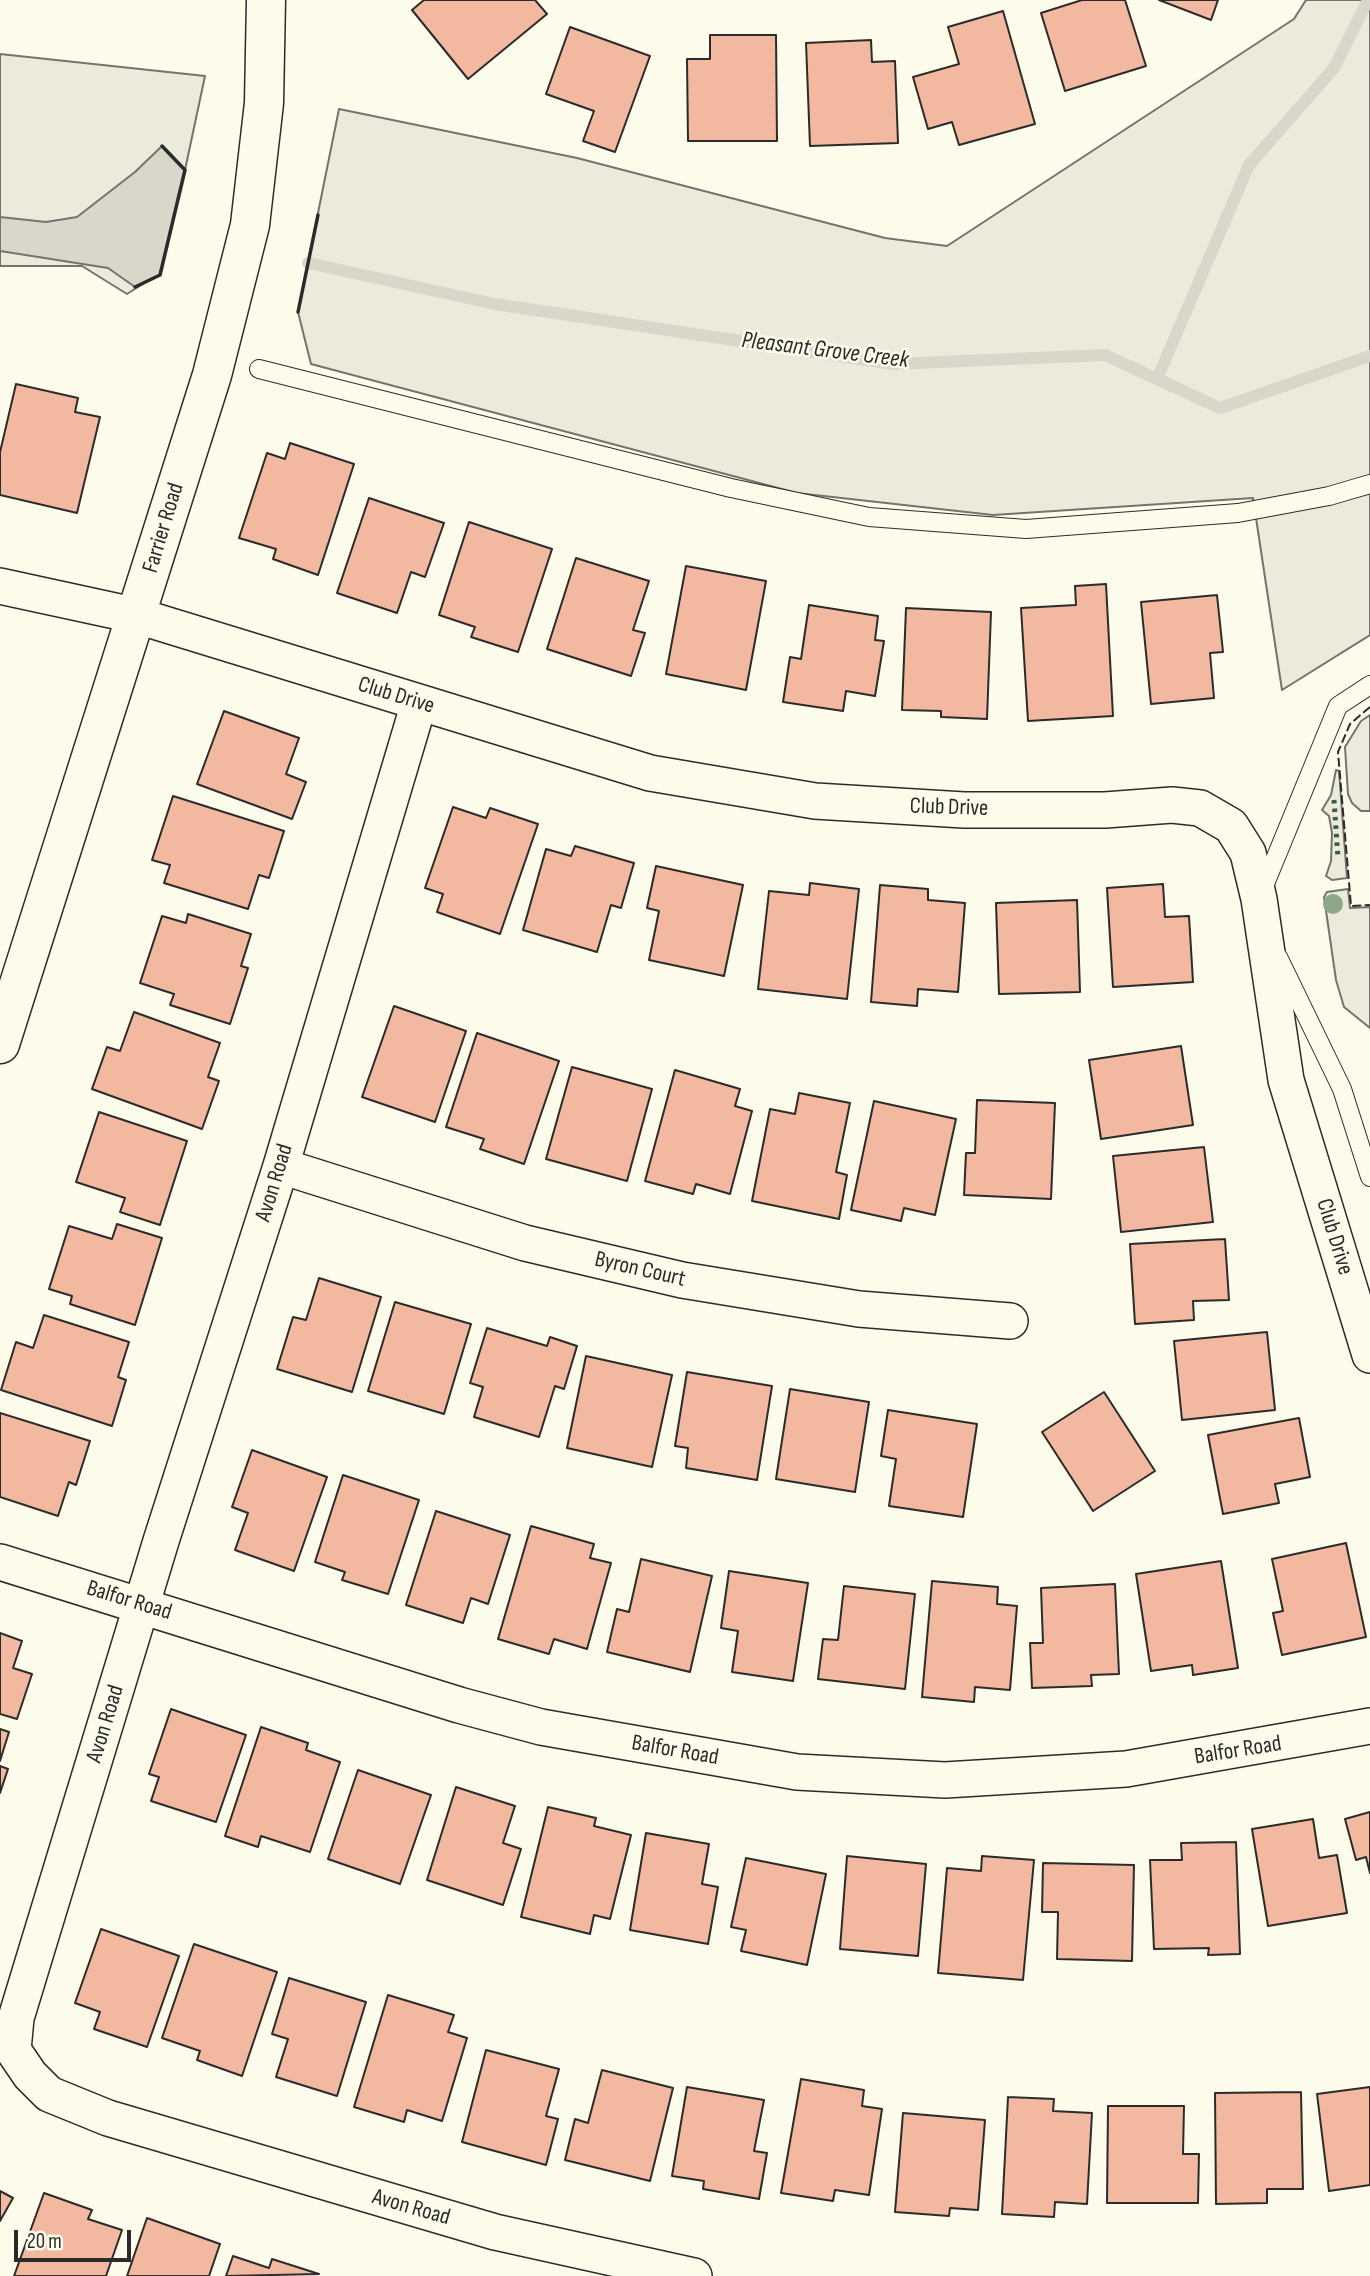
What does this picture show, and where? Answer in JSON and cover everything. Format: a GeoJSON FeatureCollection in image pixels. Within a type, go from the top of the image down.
{"type":"FeatureCollection","features":[{"type":"Feature","properties":{"kind":"street","name":"Farrier Road"},"geometry":{"type":"LineString","coordinates":[[0,1044],[138,616],[212,375],[250,225],[264,103],[266,0]]}},
{"type":"Feature","properties":{"kind":"street","name":"Club Drive"},"geometry":{"type":"LineString","coordinates":[[0,586],[138,616],[650,773],[815,801],[964,810],[1105,810],[1172,805],[1200,808],[1231,826],[1248,853],[1261,912],[1286,1080],[1370,1355]]}},
{"type":"Feature","properties":{"kind":"street","name":"Avon Road"},"geometry":{"type":"LineString","coordinates":[[419,703],[281,1166],[142,1605],[16,2018],[13,2050],[30,2075],[49,2094],[108,2118],[495,2232],[694,2276]]}},
{"type":"Feature","properties":{"kind":"street","name":"Byron Court"},"geometry":{"type":"LineString","coordinates":[[281,1166],[525,1243],[682,1280],[859,1309],[1010,1321]]}},
{"type":"Feature","properties":{"kind":"street","name":"Balfor Road"},"geometry":{"type":"LineString","coordinates":[[0,1562],[459,1705],[541,1727],[797,1772],[945,1780],[1125,1769],[1370,1727]]}},
{"type":"Feature","properties":{"kind":"lane"},"geometry":{"type":"LineString","coordinates":[[258,369],[731,488],[869,517],[1026,529],[1238,513],[1329,496],[1370,484]]}},
{"type":"Feature","properties":{"kind":"lane"},"geometry":{"type":"LineString","coordinates":[[1370,685],[1338,706],[1261,912],[1342,1089],[1370,1177]]}},
{"type":"Feature","properties":{"kind":"shaded area"},"geometry":{"type":"Polygon","coordinates":[[[1306,0],[1370,0],[1370,635],[1282,690],[1253,498],[993,515],[797,493],[311,364],[298,312],[339,109],[577,158],[885,238],[947,246],[1294,19],[1306,0]]]}},
{"type":"Feature","properties":{"kind":"shaded area"},"geometry":{"type":"Polygon","coordinates":[[[0,54],[205,76],[185,170],[154,277],[127,294],[82,266],[0,266],[0,54]]]}},
{"type":"Feature","properties":{"kind":"shaded area"},"geometry":{"type":"Polygon","coordinates":[[[162,146],[185,170],[160,275],[135,287],[108,268],[0,251],[0,217],[46,222],[77,217],[135,172],[162,146]]]}},
{"type":"Feature","properties":{"kind":"shaded area"},"geometry":{"type":"Polygon","coordinates":[[[1370,715],[1370,811],[1361,811],[1352,803],[1348,794],[1345,747],[1361,721],[1370,715]]]}},
{"type":"Feature","properties":{"kind":"shaded area"},"geometry":{"type":"Polygon","coordinates":[[[1336,770],[1339,771],[1347,878],[1332,880],[1326,876],[1331,861],[1332,833],[1329,816],[1322,810],[1331,795],[1336,770]]]}},
{"type":"Feature","properties":{"kind":"shaded area"},"geometry":{"type":"Polygon","coordinates":[[[1348,889],[1350,908],[1370,907],[1370,1028],[1344,1007],[1336,980],[1324,897],[1327,892],[1348,889]]]}},
{"type":"Feature","properties":{"kind":"building"},"geometry":{"type":"Polygon","coordinates":[[[424,0],[535,0],[547,14],[468,79],[412,10],[424,0]]]}},
{"type":"Feature","properties":{"kind":"building"},"geometry":{"type":"Polygon","coordinates":[[[1082,0],[1125,0],[1146,66],[1065,91],[1041,13],[1082,0]]]}},
{"type":"Feature","properties":{"kind":"building"},"geometry":{"type":"Polygon","coordinates":[[[1159,0],[1218,0],[1211,20],[1159,0]]]}},
{"type":"Feature","properties":{"kind":"building"},"geometry":{"type":"Polygon","coordinates":[[[1003,11],[1035,124],[959,145],[952,122],[928,129],[913,77],[959,64],[948,27],[1003,11]]]}},
{"type":"Feature","properties":{"kind":"building"},"geometry":{"type":"Polygon","coordinates":[[[570,27],[650,56],[615,152],[583,141],[594,111],[546,94],[570,27]]]}},
{"type":"Feature","properties":{"kind":"building"},"geometry":{"type":"Polygon","coordinates":[[[710,35],[776,35],[777,141],[688,141],[687,59],[710,59],[710,35]]]}},
{"type":"Feature","properties":{"kind":"building"},"geometry":{"type":"Polygon","coordinates":[[[871,40],[872,62],[895,61],[898,143],[810,146],[806,43],[871,40]]]}},
{"type":"Feature","properties":{"kind":"building"},"geometry":{"type":"Polygon","coordinates":[[[16,384],[78,398],[75,412],[100,417],[77,513],[0,495],[0,452],[16,384]]]}},
{"type":"Feature","properties":{"kind":"building"},"geometry":{"type":"Polygon","coordinates":[[[290,443],[354,464],[318,575],[273,559],[276,549],[239,538],[267,453],[285,459],[290,443]]]}},
{"type":"Feature","properties":{"kind":"building"},"geometry":{"type":"Polygon","coordinates":[[[369,498],[444,523],[425,577],[411,572],[397,613],[337,593],[369,498]]]}},
{"type":"Feature","properties":{"kind":"building"},"geometry":{"type":"Polygon","coordinates":[[[469,522],[552,549],[518,652],[471,637],[475,627],[439,615],[469,522]]]}},
{"type":"Feature","properties":{"kind":"building"},"geometry":{"type":"Polygon","coordinates":[[[576,558],[649,581],[633,630],[645,633],[631,676],[547,649],[576,558]]]}},
{"type":"Feature","properties":{"kind":"building"},"geometry":{"type":"Polygon","coordinates":[[[686,566],[766,581],[746,690],[666,674],[686,566]]]}},
{"type":"Feature","properties":{"kind":"building"},"geometry":{"type":"Polygon","coordinates":[[[1106,584],[1113,716],[1028,721],[1021,608],[1076,605],[1075,586],[1106,584]]]}},
{"type":"Feature","properties":{"kind":"building"},"geometry":{"type":"Polygon","coordinates":[[[1217,595],[1223,652],[1210,653],[1214,698],[1151,704],[1141,602],[1217,595]]]}},
{"type":"Feature","properties":{"kind":"building"},"geometry":{"type":"Polygon","coordinates":[[[809,605],[878,616],[875,640],[884,641],[875,696],[846,691],[843,711],[783,702],[790,657],[801,659],[809,605]]]}},
{"type":"Feature","properties":{"kind":"building"},"geometry":{"type":"Polygon","coordinates":[[[906,608],[991,612],[987,719],[941,717],[941,711],[902,710],[906,608]]]}},
{"type":"Feature","properties":{"kind":"building"},"geometry":{"type":"Polygon","coordinates":[[[224,711],[299,738],[286,774],[306,782],[292,819],[197,784],[224,711]]]}},
{"type":"Feature","properties":{"kind":"building"},"geometry":{"type":"Polygon","coordinates":[[[173,796],[284,831],[269,878],[259,875],[248,909],[164,883],[170,865],[152,860],[173,796]]]}},
{"type":"Feature","properties":{"kind":"building"},"geometry":{"type":"Polygon","coordinates":[[[453,807],[486,818],[490,808],[538,824],[500,934],[437,912],[443,894],[425,888],[453,807]]]}},
{"type":"Feature","properties":{"kind":"building"},"geometry":{"type":"Polygon","coordinates":[[[575,846],[634,863],[621,908],[611,905],[597,952],[523,930],[546,849],[571,856],[575,846]]]}},
{"type":"Feature","properties":{"kind":"building"},"geometry":{"type":"Polygon","coordinates":[[[656,866],[743,885],[724,976],[649,960],[659,911],[647,908],[656,866]]]}},
{"type":"Feature","properties":{"kind":"building"},"geometry":{"type":"Polygon","coordinates":[[[810,883],[859,889],[847,999],[758,989],[769,891],[809,895],[810,883]]]}},
{"type":"Feature","properties":{"kind":"building"},"geometry":{"type":"Polygon","coordinates":[[[1163,884],[1165,917],[1189,916],[1193,982],[1113,987],[1107,888],[1163,884]]]}},
{"type":"Feature","properties":{"kind":"building"},"geometry":{"type":"Polygon","coordinates":[[[880,885],[928,889],[928,900],[965,903],[958,992],[918,989],[917,1006],[871,1002],[880,885]]]}},
{"type":"Feature","properties":{"kind":"building"},"geometry":{"type":"Polygon","coordinates":[[[1077,900],[1080,992],[999,994],[996,903],[1077,900]]]}},
{"type":"Feature","properties":{"kind":"building"},"geometry":{"type":"Polygon","coordinates":[[[188,914],[251,934],[241,966],[248,968],[230,1024],[170,1005],[174,994],[140,983],[162,916],[186,923],[188,914]]]}},
{"type":"Feature","properties":{"kind":"building"},"geometry":{"type":"Polygon","coordinates":[[[394,1006],[466,1031],[435,1122],[362,1097],[394,1006]]]}},
{"type":"Feature","properties":{"kind":"building"},"geometry":{"type":"Polygon","coordinates":[[[134,1012],[220,1043],[208,1077],[219,1081],[202,1129],[92,1089],[107,1047],[120,1051],[134,1012]]]}},
{"type":"Feature","properties":{"kind":"building"},"geometry":{"type":"Polygon","coordinates":[[[477,1033],[559,1061],[524,1164],[480,1149],[484,1139],[446,1127],[477,1033]]]}},
{"type":"Feature","properties":{"kind":"building"},"geometry":{"type":"Polygon","coordinates":[[[1181,1046],[1193,1125],[1101,1139],[1089,1060],[1181,1046]]]}},
{"type":"Feature","properties":{"kind":"building"},"geometry":{"type":"Polygon","coordinates":[[[572,1067],[652,1089],[627,1181],[546,1159],[572,1067]]]}},
{"type":"Feature","properties":{"kind":"building"},"geometry":{"type":"Polygon","coordinates":[[[675,1070],[740,1089],[735,1106],[752,1111],[730,1194],[696,1184],[693,1194],[645,1181],[675,1070]]]}},
{"type":"Feature","properties":{"kind":"building"},"geometry":{"type":"Polygon","coordinates":[[[799,1093],[850,1103],[836,1172],[847,1175],[839,1219],[752,1201],[770,1109],[795,1114],[799,1093]]]}},
{"type":"Feature","properties":{"kind":"building"},"geometry":{"type":"Polygon","coordinates":[[[977,1100],[1055,1103],[1051,1199],[964,1195],[966,1153],[975,1153],[977,1100]]]}},
{"type":"Feature","properties":{"kind":"building"},"geometry":{"type":"Polygon","coordinates":[[[874,1101],[956,1119],[935,1215],[904,1208],[901,1221],[851,1210],[874,1101]]]}},
{"type":"Feature","properties":{"kind":"building"},"geometry":{"type":"Polygon","coordinates":[[[99,1112],[187,1141],[160,1225],[120,1212],[125,1198],[76,1182],[99,1112]]]}},
{"type":"Feature","properties":{"kind":"building"},"geometry":{"type":"Polygon","coordinates":[[[1204,1147],[1213,1222],[1121,1232],[1113,1156],[1204,1147]]]}},
{"type":"Feature","properties":{"kind":"building"},"geometry":{"type":"Polygon","coordinates":[[[117,1224],[162,1238],[135,1325],[70,1304],[72,1296],[49,1289],[69,1226],[112,1239],[117,1224]]]}},
{"type":"Feature","properties":{"kind":"building"},"geometry":{"type":"Polygon","coordinates":[[[1225,1239],[1229,1300],[1193,1301],[1194,1320],[1135,1324],[1130,1244],[1225,1239]]]}},
{"type":"Feature","properties":{"kind":"building"},"geometry":{"type":"Polygon","coordinates":[[[319,1278],[381,1297],[352,1392],[277,1369],[293,1317],[306,1320],[319,1278]]]}},
{"type":"Feature","properties":{"kind":"building"},"geometry":{"type":"Polygon","coordinates":[[[395,1302],[471,1324],[444,1414],[368,1391],[395,1302]]]}},
{"type":"Feature","properties":{"kind":"building"},"geometry":{"type":"Polygon","coordinates":[[[44,1315],[129,1342],[118,1377],[126,1380],[112,1426],[1,1390],[16,1342],[33,1348],[44,1315]]]}},
{"type":"Feature","properties":{"kind":"building"},"geometry":{"type":"Polygon","coordinates":[[[487,1328],[547,1346],[550,1337],[577,1346],[564,1389],[555,1386],[539,1437],[474,1417],[483,1387],[470,1383],[487,1328]]]}},
{"type":"Feature","properties":{"kind":"building"},"geometry":{"type":"Polygon","coordinates":[[[1267,1332],[1275,1410],[1182,1420],[1174,1341],[1267,1332]]]}},
{"type":"Feature","properties":{"kind":"building"},"geometry":{"type":"Polygon","coordinates":[[[586,1356],[672,1375],[652,1467],[567,1448],[586,1356]]]}},
{"type":"Feature","properties":{"kind":"building"},"geometry":{"type":"Polygon","coordinates":[[[687,1372],[772,1386],[757,1480],[686,1468],[688,1448],[675,1446],[687,1372]]]}},
{"type":"Feature","properties":{"kind":"building"},"geometry":{"type":"Polygon","coordinates":[[[790,1389],[869,1402],[855,1492],[776,1479],[790,1389]]]}},
{"type":"Feature","properties":{"kind":"building"},"geometry":{"type":"Polygon","coordinates":[[[1104,1392],[1155,1471],[1093,1511],[1042,1432],[1104,1392]]]}},
{"type":"Feature","properties":{"kind":"building"},"geometry":{"type":"Polygon","coordinates":[[[888,1410],[977,1424],[963,1517],[889,1506],[896,1459],[881,1456],[888,1410]]]}},
{"type":"Feature","properties":{"kind":"building"},"geometry":{"type":"Polygon","coordinates":[[[0,1413],[90,1441],[76,1485],[69,1482],[58,1516],[0,1497],[0,1413]]]}},
{"type":"Feature","properties":{"kind":"building"},"geometry":{"type":"Polygon","coordinates":[[[1299,1418],[1310,1477],[1275,1484],[1279,1503],[1223,1514],[1208,1435],[1299,1418]]]}},
{"type":"Feature","properties":{"kind":"building"},"geometry":{"type":"Polygon","coordinates":[[[252,1450],[327,1477],[294,1571],[235,1550],[248,1513],[232,1507],[252,1450]]]}},
{"type":"Feature","properties":{"kind":"building"},"geometry":{"type":"Polygon","coordinates":[[[343,1475],[419,1500],[388,1594],[342,1580],[345,1572],[315,1562],[343,1475]]]}},
{"type":"Feature","properties":{"kind":"building"},"geometry":{"type":"Polygon","coordinates":[[[436,1511],[510,1535],[488,1604],[471,1598],[463,1623],[406,1605],[436,1511]]]}},
{"type":"Feature","properties":{"kind":"building"},"geometry":{"type":"Polygon","coordinates":[[[531,1526],[594,1544],[590,1558],[611,1563],[587,1649],[554,1639],[549,1654],[498,1639],[531,1526]]]}},
{"type":"Feature","properties":{"kind":"building"},"geometry":{"type":"Polygon","coordinates":[[[1346,1543],[1366,1637],[1282,1655],[1273,1613],[1283,1611],[1272,1559],[1346,1543]]]}},
{"type":"Feature","properties":{"kind":"building"},"geometry":{"type":"Polygon","coordinates":[[[641,1559],[712,1576],[690,1672],[607,1652],[617,1609],[629,1612],[641,1559]]]}},
{"type":"Feature","properties":{"kind":"building"},"geometry":{"type":"Polygon","coordinates":[[[1221,1561],[1238,1668],[1193,1675],[1192,1665],[1151,1671],[1136,1574],[1221,1561]]]}},
{"type":"Feature","properties":{"kind":"building"},"geometry":{"type":"Polygon","coordinates":[[[729,1571],[808,1583],[793,1681],[732,1672],[738,1631],[721,1628],[729,1571]]]}},
{"type":"Feature","properties":{"kind":"building"},"geometry":{"type":"Polygon","coordinates":[[[932,1581],[998,1587],[997,1604],[1017,1606],[1010,1690],[975,1687],[974,1702],[922,1697],[932,1581]]]}},
{"type":"Feature","properties":{"kind":"building"},"geometry":{"type":"Polygon","coordinates":[[[1115,1584],[1119,1674],[1091,1675],[1092,1686],[1032,1688],[1030,1643],[1043,1643],[1041,1588],[1115,1584]]]}},
{"type":"Feature","properties":{"kind":"building"},"geometry":{"type":"Polygon","coordinates":[[[844,1586],[915,1594],[905,1689],[818,1679],[823,1639],[838,1640],[844,1586]]]}},
{"type":"Feature","properties":{"kind":"building"},"geometry":{"type":"Polygon","coordinates":[[[0,1633],[22,1641],[13,1668],[32,1674],[17,1719],[0,1714],[0,1633]]]}},
{"type":"Feature","properties":{"kind":"building"},"geometry":{"type":"Polygon","coordinates":[[[171,1709],[246,1735],[216,1822],[151,1801],[159,1777],[149,1774],[171,1709]]]}},
{"type":"Feature","properties":{"kind":"building"},"geometry":{"type":"Polygon","coordinates":[[[261,1727],[308,1743],[306,1750],[340,1762],[310,1852],[261,1836],[258,1847],[225,1836],[261,1727]]]}},
{"type":"Feature","properties":{"kind":"building"},"geometry":{"type":"Polygon","coordinates":[[[0,1729],[9,1732],[0,1761],[0,1729]]]}},
{"type":"Feature","properties":{"kind":"building"},"geometry":{"type":"Polygon","coordinates":[[[0,1766],[8,1769],[0,1793],[0,1766]]]}},
{"type":"Feature","properties":{"kind":"building"},"geometry":{"type":"Polygon","coordinates":[[[358,1770],[431,1795],[400,1884],[328,1859],[358,1770]]]}},
{"type":"Feature","properties":{"kind":"building"},"geometry":{"type":"Polygon","coordinates":[[[456,1787],[515,1806],[503,1843],[521,1849],[503,1905],[427,1880],[456,1787]]]}},
{"type":"Feature","properties":{"kind":"building"},"geometry":{"type":"Polygon","coordinates":[[[548,1807],[596,1818],[594,1826],[631,1835],[610,1919],[594,1915],[590,1934],[521,1917],[548,1807]]]}},
{"type":"Feature","properties":{"kind":"building"},"geometry":{"type":"Polygon","coordinates":[[[1370,1812],[1370,1873],[1366,1857],[1356,1860],[1345,1819],[1370,1812]]]}},
{"type":"Feature","properties":{"kind":"building"},"geometry":{"type":"Polygon","coordinates":[[[1313,1819],[1319,1858],[1337,1855],[1347,1913],[1268,1926],[1252,1829],[1313,1819]]]}},
{"type":"Feature","properties":{"kind":"building"},"geometry":{"type":"Polygon","coordinates":[[[646,1833],[709,1844],[702,1884],[718,1887],[708,1944],[630,1930],[646,1833]]]}},
{"type":"Feature","properties":{"kind":"building"},"geometry":{"type":"Polygon","coordinates":[[[1236,1842],[1240,1954],[1208,1955],[1209,1948],[1154,1949],[1150,1860],[1182,1860],[1181,1843],[1236,1842]]]}},
{"type":"Feature","properties":{"kind":"building"},"geometry":{"type":"Polygon","coordinates":[[[847,1856],[926,1864],[918,1956],[840,1949],[847,1856]]]}},
{"type":"Feature","properties":{"kind":"building"},"geometry":{"type":"Polygon","coordinates":[[[982,1856],[1034,1860],[1023,1980],[938,1973],[947,1868],[981,1871],[982,1856]]]}},
{"type":"Feature","properties":{"kind":"building"},"geometry":{"type":"Polygon","coordinates":[[[746,1858],[826,1874],[807,1965],[741,1951],[746,1930],[731,1927],[746,1858]]]}},
{"type":"Feature","properties":{"kind":"building"},"geometry":{"type":"Polygon","coordinates":[[[1043,1863],[1134,1865],[1132,1961],[1057,1959],[1058,1912],[1042,1912],[1043,1863]]]}},
{"type":"Feature","properties":{"kind":"building"},"geometry":{"type":"Polygon","coordinates":[[[101,1929],[179,1956],[147,2047],[94,2029],[100,2012],[75,2003],[101,1929]]]}},
{"type":"Feature","properties":{"kind":"building"},"geometry":{"type":"Polygon","coordinates":[[[194,1944],[277,1972],[242,2076],[197,2060],[200,2051],[162,2038],[194,1944]]]}},
{"type":"Feature","properties":{"kind":"building"},"geometry":{"type":"Polygon","coordinates":[[[289,1978],[366,2002],[337,2096],[276,2077],[288,2039],[272,2034],[289,1978]]]}},
{"type":"Feature","properties":{"kind":"building"},"geometry":{"type":"Polygon","coordinates":[[[388,1995],[454,2015],[448,2032],[467,2038],[442,2121],[407,2110],[404,2122],[354,2107],[388,1995]]]}},
{"type":"Feature","properties":{"kind":"building"},"geometry":{"type":"Polygon","coordinates":[[[486,2050],[559,2069],[546,2116],[558,2119],[546,2165],[462,2142],[486,2050]]]}},
{"type":"Feature","properties":{"kind":"building"},"geometry":{"type":"Polygon","coordinates":[[[602,2070],[673,2088],[650,2181],[565,2160],[575,2119],[588,2123],[602,2070]]]}},
{"type":"Feature","properties":{"kind":"building"},"geometry":{"type":"Polygon","coordinates":[[[801,2079],[864,2090],[862,2106],[882,2109],[869,2195],[835,2190],[833,2201],[781,2193],[801,2079]]]}},
{"type":"Feature","properties":{"kind":"building"},"geometry":{"type":"Polygon","coordinates":[[[687,2087],[764,2100],[754,2151],[767,2153],[759,2199],[703,2189],[704,2181],[672,2176],[687,2087]]]}},
{"type":"Feature","properties":{"kind":"building"},"geometry":{"type":"Polygon","coordinates":[[[1370,2087],[1370,2185],[1329,2191],[1317,2094],[1370,2087]]]}},
{"type":"Feature","properties":{"kind":"building"},"geometry":{"type":"Polygon","coordinates":[[[1301,2092],[1303,2189],[1267,2189],[1267,2203],[1216,2204],[1215,2093],[1301,2092]]]}},
{"type":"Feature","properties":{"kind":"building"},"geometry":{"type":"Polygon","coordinates":[[[1008,2097],[1054,2099],[1053,2111],[1092,2113],[1087,2204],[1055,2202],[1054,2217],[1002,2214],[1008,2097]]]}},
{"type":"Feature","properties":{"kind":"building"},"geometry":{"type":"Polygon","coordinates":[[[1108,2106],[1184,2106],[1183,2154],[1199,2154],[1198,2203],[1107,2203],[1108,2106]]]}},
{"type":"Feature","properties":{"kind":"building"},"geometry":{"type":"Polygon","coordinates":[[[903,2113],[985,2120],[978,2210],[950,2208],[949,2216],[895,2212],[903,2113]]]}},
{"type":"Feature","properties":{"kind":"building"},"geometry":{"type":"Polygon","coordinates":[[[0,2191],[13,2198],[0,2221],[0,2191]]]}},
{"type":"Feature","properties":{"kind":"building"},"geometry":{"type":"Polygon","coordinates":[[[44,2193],[92,2210],[88,2219],[122,2230],[106,2276],[14,2276],[44,2193]]]}},
{"type":"Feature","properties":{"kind":"building"},"geometry":{"type":"Polygon","coordinates":[[[147,2218],[220,2244],[209,2276],[127,2276],[147,2218]]]}},
{"type":"Feature","properties":{"kind":"building"},"geometry":{"type":"Polygon","coordinates":[[[233,2256],[269,2268],[272,2259],[319,2274],[226,2276],[233,2256]]]}},
{"type":"Feature","properties":{"kind":"waterway"},"geometry":{"type":"LineString","coordinates":[[1157,379],[1249,165],[1334,68],[1368,0]]}},
{"type":"Feature","properties":{"kind":"waterway","name":"Pleasant Grove Creek"},"geometry":{"type":"LineString","coordinates":[[308,263],[495,304],[893,364],[1105,355],[1220,408],[1370,356]]}},
{"type":"Feature","properties":{"kind":"hedge"},"geometry":{"type":"LineString","coordinates":[[1334,800],[1338,858]]}},
{"type":"Feature","properties":{"kind":"fence"},"geometry":{"type":"LineString","coordinates":[[1370,707],[1350,724],[1338,752],[1351,906],[1370,905]]}},
{"type":"Feature","properties":{"kind":"wall"},"geometry":{"type":"LineString","coordinates":[[135,287],[160,275],[185,170],[162,146]]}},
{"type":"Feature","properties":{"kind":"wall"},"geometry":{"type":"LineString","coordinates":[[298,312],[318,215]]}}]}
